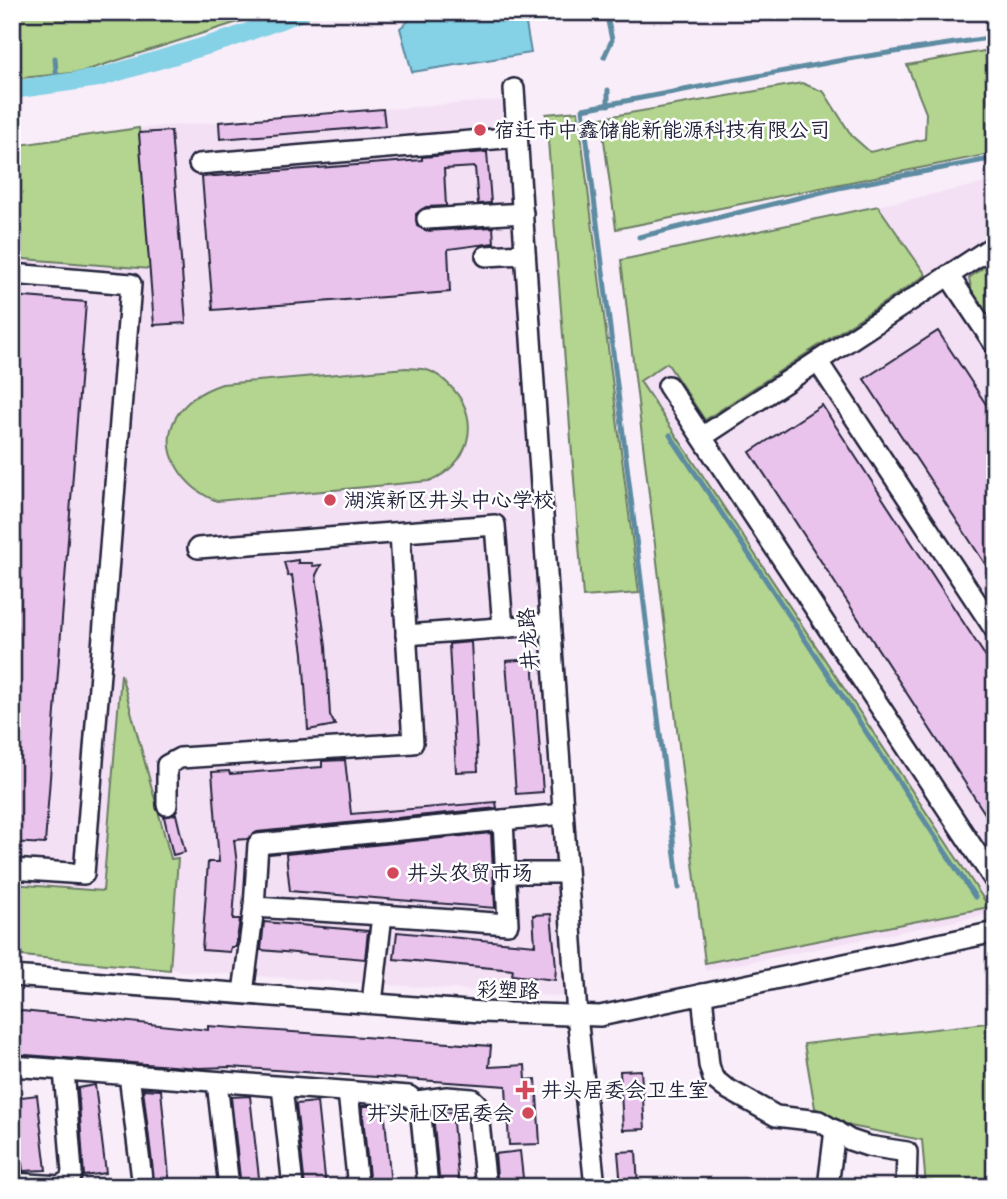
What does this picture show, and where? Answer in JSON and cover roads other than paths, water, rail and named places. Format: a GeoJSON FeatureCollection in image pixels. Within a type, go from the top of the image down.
{"type":"FeatureCollection","features":[{"type":"Feature","properties":{"kind":"street","name":"井龙路"},"geometry":{"type":"LineString","coordinates":[[514,89],[577,1015],[594,1187]]}},
{"type":"Feature","properties":{"kind":"street"},"geometry":{"type":"LineString","coordinates":[[199,164],[518,137]]}},
{"type":"Feature","properties":{"kind":"street"},"geometry":{"type":"LineString","coordinates":[[427,219],[523,213]]}},
{"type":"Feature","properties":{"kind":"street"},"geometry":{"type":"LineString","coordinates":[[702,437],[995,245]]}},
{"type":"Feature","properties":{"kind":"street"},"geometry":{"type":"LineString","coordinates":[[486,256],[525,254]]}},
{"type":"Feature","properties":{"kind":"street"},"geometry":{"type":"LineString","coordinates":[[12,274],[131,284],[83,874],[12,869]]}},
{"type":"Feature","properties":{"kind":"street"},"geometry":{"type":"LineString","coordinates":[[949,275],[995,345]]}},
{"type":"Feature","properties":{"kind":"street"},"geometry":{"type":"LineString","coordinates":[[818,362],[995,631]]}},
{"type":"Feature","properties":{"kind":"street"},"geometry":{"type":"LineString","coordinates":[[668,386],[995,881]]}},
{"type":"Feature","properties":{"kind":"street"},"geometry":{"type":"LineString","coordinates":[[198,548],[495,525],[502,628]]}},
{"type":"Feature","properties":{"kind":"street"},"geometry":{"type":"LineString","coordinates":[[167,806],[167,765],[180,758],[413,743],[400,533]]}},
{"type":"Feature","properties":{"kind":"street"},"geometry":{"type":"LineString","coordinates":[[406,635],[550,624]]}},
{"type":"Feature","properties":{"kind":"street"},"geometry":{"type":"LineString","coordinates":[[243,993],[254,907],[258,844],[563,814]]}},
{"type":"Feature","properties":{"kind":"street"},"geometry":{"type":"LineString","coordinates":[[254,907],[508,924],[503,820]]}},
{"type":"Feature","properties":{"kind":"street"},"geometry":{"type":"LineString","coordinates":[[506,873],[567,873]]}},
{"type":"Feature","properties":{"kind":"street"},"geometry":{"type":"LineString","coordinates":[[372,1003],[382,915]]}},
{"type":"Feature","properties":{"kind":"street","name":"彩塑路"},"geometry":{"type":"LineString","coordinates":[[12,976],[481,1012],[600,1016],[995,932]]}},
{"type":"Feature","properties":{"kind":"street"},"geometry":{"type":"LineString","coordinates":[[702,994],[709,1065],[713,1078],[776,1116],[820,1121],[850,1140],[868,1146],[907,1152],[906,1187]]}},
{"type":"Feature","properties":{"kind":"street"},"geometry":{"type":"LineString","coordinates":[[12,1066],[409,1096],[417,1101],[420,1107],[428,1187]]}},
{"type":"Feature","properties":{"kind":"street"},"geometry":{"type":"LineString","coordinates":[[12,1183],[60,1186],[70,1180],[72,1172],[64,1070]]}},
{"type":"Feature","properties":{"kind":"street"},"geometry":{"type":"LineString","coordinates":[[130,1075],[143,1187]]}},
{"type":"Feature","properties":{"kind":"street"},"geometry":{"type":"LineString","coordinates":[[217,1082],[229,1187]]}},
{"type":"Feature","properties":{"kind":"street"},"geometry":{"type":"LineString","coordinates":[[282,1087],[293,1187]]}},
{"type":"Feature","properties":{"kind":"street"},"geometry":{"type":"LineString","coordinates":[[348,1092],[358,1187]]}},
{"type":"Feature","properties":{"kind":"street"},"geometry":{"type":"LineString","coordinates":[[417,1101],[447,1097],[472,1098],[477,1104],[486,1187]]}},
{"type":"Feature","properties":{"kind":"street"},"geometry":{"type":"LineString","coordinates":[[828,1187],[835,1130]]}},
{"type":"Feature","properties":{"kind":"water"},"geometry":{"type":"Polygon","coordinates":[[[419,12],[524,12],[531,53],[412,72],[400,28],[419,12]]]}},
{"type":"Feature","properties":{"kind":"waterway"},"geometry":{"type":"LineString","coordinates":[[12,90],[98,78],[229,39],[302,12]]}},
{"type":"Feature","properties":{"kind":"waterway"},"geometry":{"type":"LineString","coordinates":[[604,57],[612,40],[606,12]]}},
{"type":"Feature","properties":{"kind":"waterway"},"geometry":{"type":"LineString","coordinates":[[679,888],[583,109],[848,59],[995,37]]}},
{"type":"Feature","properties":{"kind":"waterway"},"geometry":{"type":"LineString","coordinates":[[55,58],[57,84]]}},
{"type":"Feature","properties":{"kind":"waterway"},"geometry":{"type":"LineString","coordinates":[[608,90],[608,105]]}},
{"type":"Feature","properties":{"kind":"waterway"},"geometry":{"type":"LineString","coordinates":[[639,237],[838,188],[995,158]]}},
{"type":"Feature","properties":{"kind":"waterway"},"geometry":{"type":"LineString","coordinates":[[670,435],[975,897]]}},
{"type":"Feature","properties":{"kind":"place","name":"宿迁市中鑫储能新能源科技有限公司"},"geometry":{"type":"Point","coordinates":[480,130]}},
{"type":"Feature","properties":{"kind":"place","name":"湖滨新区井头中心学校"},"geometry":{"type":"Point","coordinates":[330,500]}},
{"type":"Feature","properties":{"kind":"place","name":"井头农贸市场"},"geometry":{"type":"Point","coordinates":[393,873]}},
{"type":"Feature","properties":{"kind":"place","name":"井头居委会卫生室"},"geometry":{"type":"Point","coordinates":[525,1090]}},
{"type":"Feature","properties":{"kind":"place","name":"井头社区居委会"},"geometry":{"type":"Point","coordinates":[528,1113]}}]}
